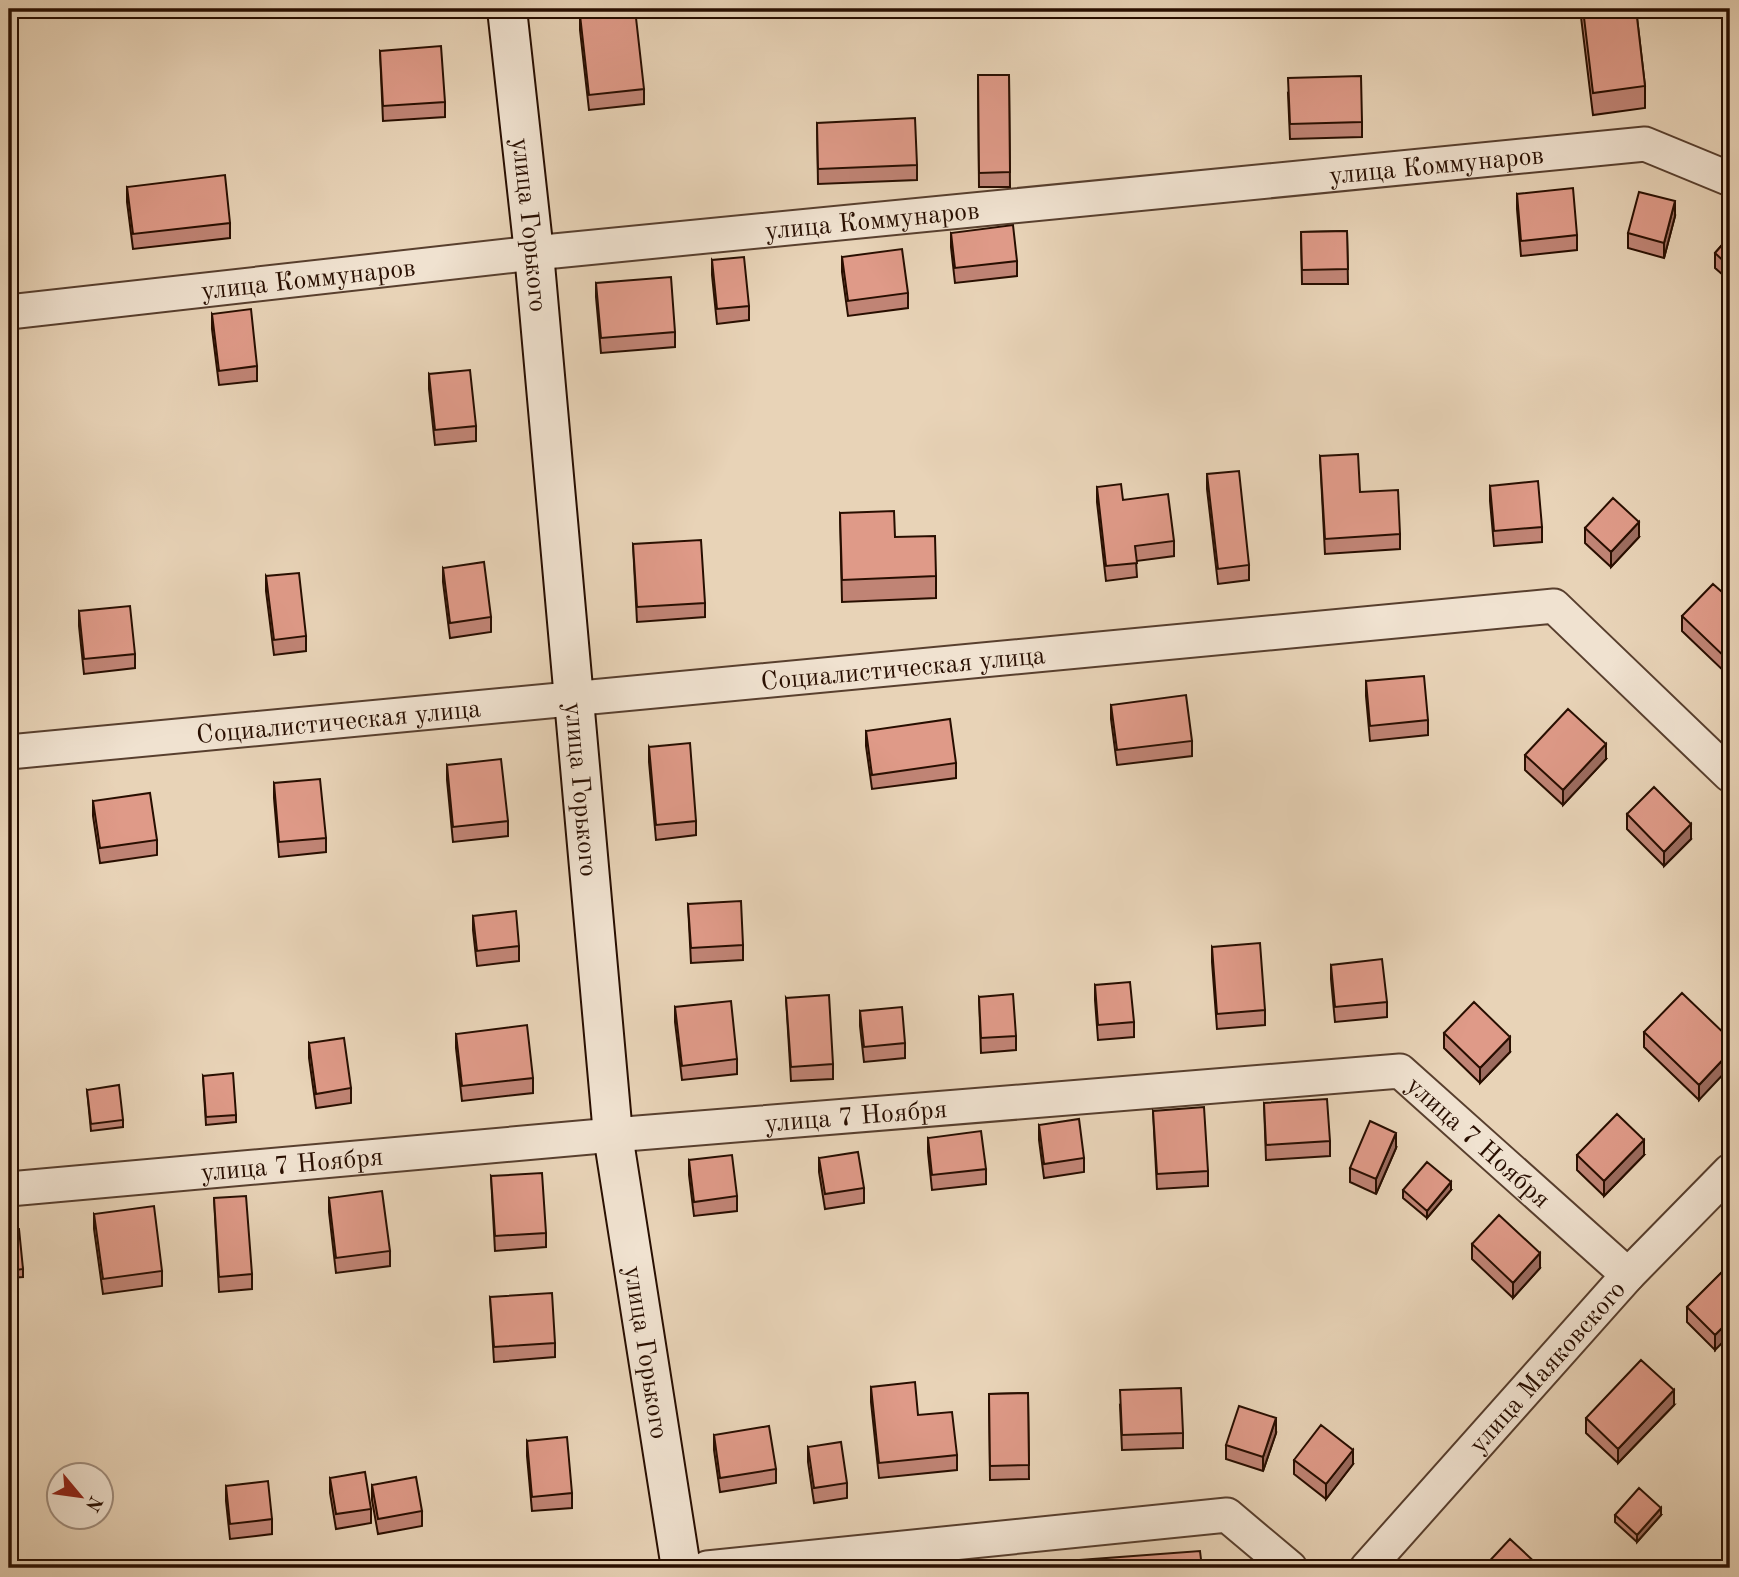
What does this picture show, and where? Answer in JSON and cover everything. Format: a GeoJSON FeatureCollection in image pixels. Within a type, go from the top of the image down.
{"type":"FeatureCollection","features":[{"type":"Feature","properties":{"kind":"street","name":"улица Горького"},"geometry":{"type":"LineString","coordinates":[[507,9],[534,253],[613,1135],[681,1568]]}},
{"type":"Feature","properties":{"kind":"street","name":"улица Коммунаров"},"geometry":{"type":"LineString","coordinates":[[9,312],[534,253],[1645,144],[1730,179]]}},
{"type":"Feature","properties":{"kind":"street","name":"Социалистическая улица"},"geometry":{"type":"LineString","coordinates":[[9,752],[1554,606],[1730,775]]}},
{"type":"Feature","properties":{"kind":"street","name":"улица 7 Ноября"},"geometry":{"type":"LineString","coordinates":[[9,1189],[613,1135],[1400,1071],[1628,1275]]}},
{"type":"Feature","properties":{"kind":"street","name":"улица Маяковского"},"geometry":{"type":"LineString","coordinates":[[1367,1568],[1628,1275],[1730,1171]]}},
{"type":"Feature","properties":{"kind":"street"},"geometry":{"type":"LineString","coordinates":[[707,1568],[1227,1515],[1290,1568]]}},
{"type":"Feature","properties":{"kind":"building"},"geometry":{"type":"Polygon","coordinates":[[[635,9],[644,89],[589,95],[580,15],[635,9]]]}},
{"type":"Feature","properties":{"kind":"building"},"geometry":{"type":"Polygon","coordinates":[[[1583,9],[1636,9],[1645,86],[1593,93],[1583,9]]]}},
{"type":"Feature","properties":{"kind":"building"},"geometry":{"type":"Polygon","coordinates":[[[441,46],[445,102],[383,106],[380,51],[441,46]]]}},
{"type":"Feature","properties":{"kind":"building"},"geometry":{"type":"Polygon","coordinates":[[[978,75],[1009,75],[1010,172],[979,173],[978,75]]]}},
{"type":"Feature","properties":{"kind":"building"},"geometry":{"type":"Polygon","coordinates":[[[1361,76],[1362,122],[1290,124],[1288,78],[1361,76]]]}},
{"type":"Feature","properties":{"kind":"building"},"geometry":{"type":"Polygon","coordinates":[[[1730,87],[1730,99],[1724,94],[1730,87]]]}},
{"type":"Feature","properties":{"kind":"building"},"geometry":{"type":"Polygon","coordinates":[[[915,118],[917,165],[818,169],[817,123],[915,118]]]}},
{"type":"Feature","properties":{"kind":"building"},"geometry":{"type":"Polygon","coordinates":[[[225,175],[230,223],[133,234],[127,187],[225,175]]]}},
{"type":"Feature","properties":{"kind":"building"},"geometry":{"type":"Polygon","coordinates":[[[1573,188],[1577,235],[1521,241],[1517,194],[1573,188]]]}},
{"type":"Feature","properties":{"kind":"building"},"geometry":{"type":"Polygon","coordinates":[[[1639,192],[1675,201],[1664,243],[1628,233],[1639,192]]]}},
{"type":"Feature","properties":{"kind":"building"},"geometry":{"type":"Polygon","coordinates":[[[1013,225],[1017,261],[955,268],[951,233],[1013,225]]]}},
{"type":"Feature","properties":{"kind":"building"},"geometry":{"type":"Polygon","coordinates":[[[1347,231],[1348,269],[1302,270],[1301,232],[1347,231]]]}},
{"type":"Feature","properties":{"kind":"building"},"geometry":{"type":"Polygon","coordinates":[[[1730,236],[1730,267],[1715,253],[1730,236]]]}},
{"type":"Feature","properties":{"kind":"building"},"geometry":{"type":"Polygon","coordinates":[[[902,249],[908,293],[848,301],[842,257],[902,249]]]}},
{"type":"Feature","properties":{"kind":"building"},"geometry":{"type":"Polygon","coordinates":[[[744,257],[749,306],[717,309],[712,260],[744,257]]]}},
{"type":"Feature","properties":{"kind":"building"},"geometry":{"type":"Polygon","coordinates":[[[671,277],[675,332],[601,338],[596,283],[671,277]]]}},
{"type":"Feature","properties":{"kind":"building"},"geometry":{"type":"Polygon","coordinates":[[[251,309],[257,366],[219,371],[212,314],[251,309]]]}},
{"type":"Feature","properties":{"kind":"building"},"geometry":{"type":"Polygon","coordinates":[[[470,370],[476,426],[435,430],[429,374],[470,370]]]}},
{"type":"Feature","properties":{"kind":"building"},"geometry":{"type":"Polygon","coordinates":[[[1358,454],[1360,492],[1398,490],[1400,534],[1325,539],[1320,456],[1358,454]]]}},
{"type":"Feature","properties":{"kind":"building"},"geometry":{"type":"Polygon","coordinates":[[[1239,471],[1249,565],[1218,569],[1207,474],[1239,471]]]}},
{"type":"Feature","properties":{"kind":"building"},"geometry":{"type":"Polygon","coordinates":[[[1538,481],[1542,527],[1494,531],[1490,486],[1538,481]]]}},
{"type":"Feature","properties":{"kind":"building"},"geometry":{"type":"Polygon","coordinates":[[[1121,484],[1123,500],[1168,494],[1174,541],[1135,546],[1137,563],[1106,566],[1097,487],[1121,484]]]}},
{"type":"Feature","properties":{"kind":"building"},"geometry":{"type":"Polygon","coordinates":[[[1613,498],[1639,522],[1611,552],[1585,528],[1613,498]]]}},
{"type":"Feature","properties":{"kind":"building"},"geometry":{"type":"Polygon","coordinates":[[[894,511],[895,537],[935,536],[936,576],[842,580],[840,513],[894,511]]]}},
{"type":"Feature","properties":{"kind":"building"},"geometry":{"type":"Polygon","coordinates":[[[701,540],[705,603],[637,607],[633,544],[701,540]]]}},
{"type":"Feature","properties":{"kind":"building"},"geometry":{"type":"Polygon","coordinates":[[[484,562],[491,617],[450,623],[443,568],[484,562]]]}},
{"type":"Feature","properties":{"kind":"building"},"geometry":{"type":"Polygon","coordinates":[[[299,573],[306,636],[274,640],[266,576],[299,573]]]}},
{"type":"Feature","properties":{"kind":"building"},"geometry":{"type":"Polygon","coordinates":[[[1713,584],[1730,599],[1730,662],[1682,616],[1713,584]]]}},
{"type":"Feature","properties":{"kind":"building"},"geometry":{"type":"Polygon","coordinates":[[[130,606],[135,654],[84,659],[79,611],[130,606]]]}},
{"type":"Feature","properties":{"kind":"building"},"geometry":{"type":"Polygon","coordinates":[[[1424,676],[1428,720],[1370,726],[1366,681],[1424,676]]]}},
{"type":"Feature","properties":{"kind":"building"},"geometry":{"type":"Polygon","coordinates":[[[1186,695],[1192,741],[1117,750],[1111,705],[1186,695]]]}},
{"type":"Feature","properties":{"kind":"building"},"geometry":{"type":"Polygon","coordinates":[[[1568,709],[1606,744],[1563,790],[1525,755],[1568,709]]]}},
{"type":"Feature","properties":{"kind":"building"},"geometry":{"type":"Polygon","coordinates":[[[950,719],[956,763],[872,775],[866,731],[950,719]]]}},
{"type":"Feature","properties":{"kind":"building"},"geometry":{"type":"Polygon","coordinates":[[[690,743],[696,821],[656,825],[649,747],[690,743]]]}},
{"type":"Feature","properties":{"kind":"building"},"geometry":{"type":"Polygon","coordinates":[[[501,759],[508,821],[453,827],[447,765],[501,759]]]}},
{"type":"Feature","properties":{"kind":"building"},"geometry":{"type":"Polygon","coordinates":[[[320,779],[326,838],[279,842],[274,783],[320,779]]]}},
{"type":"Feature","properties":{"kind":"building"},"geometry":{"type":"Polygon","coordinates":[[[1654,787],[1691,824],[1664,852],[1627,814],[1654,787]]]}},
{"type":"Feature","properties":{"kind":"building"},"geometry":{"type":"Polygon","coordinates":[[[150,793],[157,840],[100,848],[93,801],[150,793]]]}},
{"type":"Feature","properties":{"kind":"building"},"geometry":{"type":"Polygon","coordinates":[[[741,901],[743,945],[691,948],[688,904],[741,901]]]}},
{"type":"Feature","properties":{"kind":"building"},"geometry":{"type":"Polygon","coordinates":[[[516,911],[519,946],[477,951],[473,916],[516,911]]]}},
{"type":"Feature","properties":{"kind":"building"},"geometry":{"type":"Polygon","coordinates":[[[1260,943],[1265,1010],[1217,1014],[1212,947],[1260,943]]]}},
{"type":"Feature","properties":{"kind":"building"},"geometry":{"type":"Polygon","coordinates":[[[1382,959],[1387,1002],[1335,1007],[1331,965],[1382,959]]]}},
{"type":"Feature","properties":{"kind":"building"},"geometry":{"type":"Polygon","coordinates":[[[1130,982],[1134,1022],[1098,1025],[1095,985],[1130,982]]]}},
{"type":"Feature","properties":{"kind":"building"},"geometry":{"type":"Polygon","coordinates":[[[1682,993],[1730,1039],[1730,1052],[1699,1085],[1644,1032],[1682,993]]]}},
{"type":"Feature","properties":{"kind":"building"},"geometry":{"type":"Polygon","coordinates":[[[1013,994],[1016,1036],[981,1038],[979,997],[1013,994]]]}},
{"type":"Feature","properties":{"kind":"building"},"geometry":{"type":"Polygon","coordinates":[[[829,995],[833,1064],[791,1067],[786,998],[829,995]]]}},
{"type":"Feature","properties":{"kind":"building"},"geometry":{"type":"Polygon","coordinates":[[[731,1001],[737,1059],[682,1066],[675,1007],[731,1001]]]}},
{"type":"Feature","properties":{"kind":"building"},"geometry":{"type":"Polygon","coordinates":[[[1474,1002],[1510,1037],[1480,1068],[1444,1033],[1474,1002]]]}},
{"type":"Feature","properties":{"kind":"building"},"geometry":{"type":"Polygon","coordinates":[[[902,1007],[905,1043],[864,1047],[860,1011],[902,1007]]]}},
{"type":"Feature","properties":{"kind":"building"},"geometry":{"type":"Polygon","coordinates":[[[527,1025],[533,1078],[462,1086],[456,1034],[527,1025]]]}},
{"type":"Feature","properties":{"kind":"building"},"geometry":{"type":"Polygon","coordinates":[[[344,1038],[351,1088],[316,1094],[309,1043],[344,1038]]]}},
{"type":"Feature","properties":{"kind":"building"},"geometry":{"type":"Polygon","coordinates":[[[233,1073],[236,1115],[206,1117],[203,1076],[233,1073]]]}},
{"type":"Feature","properties":{"kind":"building"},"geometry":{"type":"Polygon","coordinates":[[[119,1085],[123,1120],[91,1124],[87,1090],[119,1085]]]}},
{"type":"Feature","properties":{"kind":"building"},"geometry":{"type":"Polygon","coordinates":[[[1327,1099],[1330,1141],[1266,1145],[1264,1103],[1327,1099]]]}},
{"type":"Feature","properties":{"kind":"building"},"geometry":{"type":"Polygon","coordinates":[[[1204,1107],[1208,1171],[1157,1174],[1153,1111],[1204,1107]]]}},
{"type":"Feature","properties":{"kind":"building"},"geometry":{"type":"Polygon","coordinates":[[[1617,1114],[1644,1140],[1604,1181],[1577,1155],[1617,1114]]]}},
{"type":"Feature","properties":{"kind":"building"},"geometry":{"type":"Polygon","coordinates":[[[1079,1119],[1084,1158],[1044,1164],[1039,1125],[1079,1119]]]}},
{"type":"Feature","properties":{"kind":"building"},"geometry":{"type":"Polygon","coordinates":[[[1370,1121],[1396,1133],[1376,1179],[1350,1168],[1370,1121]]]}},
{"type":"Feature","properties":{"kind":"building"},"geometry":{"type":"Polygon","coordinates":[[[981,1131],[986,1169],[932,1175],[928,1138],[981,1131]]]}},
{"type":"Feature","properties":{"kind":"building"},"geometry":{"type":"Polygon","coordinates":[[[858,1152],[864,1188],[825,1194],[819,1158],[858,1152]]]}},
{"type":"Feature","properties":{"kind":"building"},"geometry":{"type":"Polygon","coordinates":[[[732,1155],[737,1196],[694,1202],[689,1160],[732,1155]]]}},
{"type":"Feature","properties":{"kind":"building"},"geometry":{"type":"Polygon","coordinates":[[[1427,1162],[1451,1182],[1427,1211],[1403,1190],[1427,1162]]]}},
{"type":"Feature","properties":{"kind":"building"},"geometry":{"type":"Polygon","coordinates":[[[542,1173],[546,1233],[495,1236],[491,1176],[542,1173]]]}},
{"type":"Feature","properties":{"kind":"building"},"geometry":{"type":"Polygon","coordinates":[[[382,1191],[390,1251],[336,1258],[329,1198],[382,1191]]]}},
{"type":"Feature","properties":{"kind":"building"},"geometry":{"type":"Polygon","coordinates":[[[246,1196],[252,1274],[219,1277],[214,1198],[246,1196]]]}},
{"type":"Feature","properties":{"kind":"building"},"geometry":{"type":"Polygon","coordinates":[[[154,1206],[162,1271],[103,1279],[94,1214],[154,1206]]]}},
{"type":"Feature","properties":{"kind":"building"},"geometry":{"type":"Polygon","coordinates":[[[1499,1215],[1540,1253],[1513,1283],[1472,1244],[1499,1215]]]}},
{"type":"Feature","properties":{"kind":"building"},"geometry":{"type":"Polygon","coordinates":[[[19,1229],[23,1269],[9,1271],[9,1230],[19,1229]]]}},
{"type":"Feature","properties":{"kind":"building"},"geometry":{"type":"Polygon","coordinates":[[[1730,1264],[1730,1320],[1715,1335],[1687,1307],[1730,1264]]]}},
{"type":"Feature","properties":{"kind":"building"},"geometry":{"type":"Polygon","coordinates":[[[552,1293],[555,1343],[494,1347],[490,1297],[552,1293]]]}},
{"type":"Feature","properties":{"kind":"building"},"geometry":{"type":"Polygon","coordinates":[[[1641,1360],[1674,1390],[1618,1449],[1586,1418],[1641,1360]]]}},
{"type":"Feature","properties":{"kind":"building"},"geometry":{"type":"Polygon","coordinates":[[[915,1382],[918,1415],[952,1412],[957,1455],[879,1463],[871,1387],[915,1382]]]}},
{"type":"Feature","properties":{"kind":"building"},"geometry":{"type":"Polygon","coordinates":[[[1181,1388],[1183,1433],[1122,1435],[1120,1390],[1181,1388]]]}},
{"type":"Feature","properties":{"kind":"building"},"geometry":{"type":"Polygon","coordinates":[[[1028,1393],[1029,1465],[990,1466],[989,1394],[1028,1393]]]}},
{"type":"Feature","properties":{"kind":"building"},"geometry":{"type":"Polygon","coordinates":[[[1239,1406],[1276,1418],[1263,1457],[1226,1445],[1239,1406]]]}},
{"type":"Feature","properties":{"kind":"building"},"geometry":{"type":"Polygon","coordinates":[[[1321,1425],[1353,1450],[1326,1484],[1294,1460],[1321,1425]]]}},
{"type":"Feature","properties":{"kind":"building"},"geometry":{"type":"Polygon","coordinates":[[[769,1426],[776,1469],[720,1478],[714,1435],[769,1426]]]}},
{"type":"Feature","properties":{"kind":"building"},"geometry":{"type":"Polygon","coordinates":[[[567,1437],[572,1493],[532,1497],[527,1441],[567,1437]]]}},
{"type":"Feature","properties":{"kind":"building"},"geometry":{"type":"Polygon","coordinates":[[[841,1442],[847,1483],[814,1488],[808,1447],[841,1442]]]}},
{"type":"Feature","properties":{"kind":"building"},"geometry":{"type":"Polygon","coordinates":[[[365,1472],[371,1509],[336,1514],[330,1478],[365,1472]]]}},
{"type":"Feature","properties":{"kind":"building"},"geometry":{"type":"Polygon","coordinates":[[[416,1477],[422,1511],[378,1519],[372,1485],[416,1477]]]}},
{"type":"Feature","properties":{"kind":"building"},"geometry":{"type":"Polygon","coordinates":[[[268,1481],[272,1519],[230,1524],[226,1486],[268,1481]]]}},
{"type":"Feature","properties":{"kind":"building"},"geometry":{"type":"Polygon","coordinates":[[[1639,1488],[1661,1508],[1637,1535],[1615,1515],[1639,1488]]]}},
{"type":"Feature","properties":{"kind":"building"},"geometry":{"type":"Polygon","coordinates":[[[1510,1539],[1541,1568],[1483,1568],[1510,1539]]]}},
{"type":"Feature","properties":{"kind":"building"},"geometry":{"type":"Polygon","coordinates":[[[1200,1551],[1202,1568],[1080,1568],[1080,1560],[1200,1551]]]}}]}
